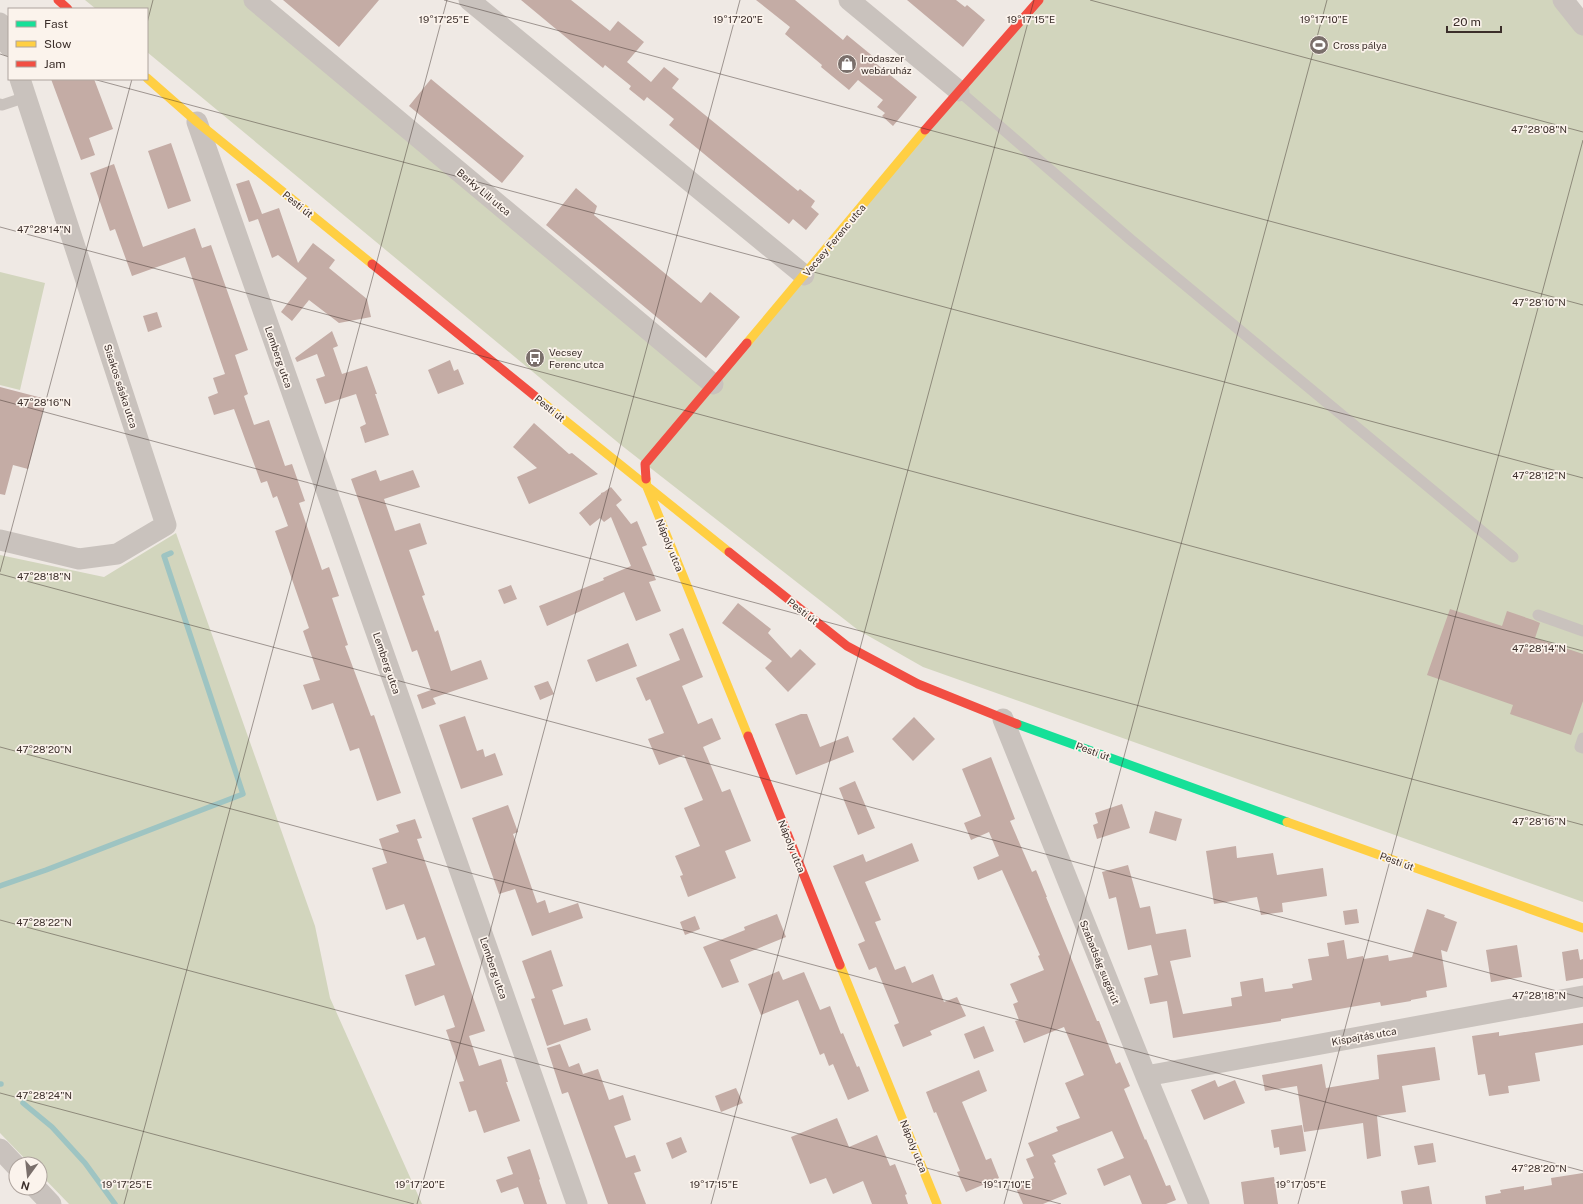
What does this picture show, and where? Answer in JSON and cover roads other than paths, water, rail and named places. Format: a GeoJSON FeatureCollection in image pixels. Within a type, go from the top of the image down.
{"type":"FeatureCollection","features":[{"type":"Feature","properties":{"kind":"main road"},"geometry":{"type":"LineString","coordinates":[[58,0],[67,8]]}},
{"type":"Feature","properties":{"kind":"main road","name":"Vecsey Ferenc utca"},"geometry":{"type":"LineString","coordinates":[[647,487],[645,464],[665,438],[713,384],[959,91],[1039,0]]}},
{"type":"Feature","properties":{"kind":"main road","name":"Pesti út"},"geometry":{"type":"LineString","coordinates":[[148,79],[197,122],[647,487],[847,646],[918,684],[1003,719],[1583,928]]}},
{"type":"Feature","properties":{"kind":"main road","name":"Nápoly utca"},"geometry":{"type":"LineString","coordinates":[[647,487],[937,1204]]}},
{"type":"Feature","properties":{"kind":"street","name":"Berky Lili utca"},"geometry":{"type":"LineString","coordinates":[[254,0],[713,384]]}},
{"type":"Feature","properties":{"kind":"street"},"geometry":{"type":"LineString","coordinates":[[469,0],[804,275]]}},
{"type":"Feature","properties":{"kind":"street"},"geometry":{"type":"LineString","coordinates":[[849,0],[959,91]]}},
{"type":"Feature","properties":{"kind":"street"},"geometry":{"type":"LineString","coordinates":[[1563,0],[1582,22]]}},
{"type":"Feature","properties":{"kind":"street"},"geometry":{"type":"LineString","coordinates":[[0,23],[8,43]]}},
{"type":"Feature","properties":{"kind":"street","name":"Sisakos sáska utca"},"geometry":{"type":"LineString","coordinates":[[0,540],[79,559],[117,554],[166,525],[23,88]]}},
{"type":"Feature","properties":{"kind":"street","name":"Lemberg utca"},"geometry":{"type":"LineString","coordinates":[[197,122],[577,1204]]}},
{"type":"Feature","properties":{"kind":"street","name":"Szabadság sugárút"},"geometry":{"type":"LineString","coordinates":[[1003,719],[1199,1204]]}},
{"type":"Feature","properties":{"kind":"street","name":"Kispajtás utca"},"geometry":{"type":"LineString","coordinates":[[1146,1076],[1583,996]]}},
{"type":"Feature","properties":{"kind":"street"},"geometry":{"type":"LineString","coordinates":[[0,1149],[8,1158]]}},
{"type":"Feature","properties":{"kind":"street"},"geometry":{"type":"LineString","coordinates":[[44,1196],[51,1204]]}},
{"type":"Feature","properties":{"kind":"lane"},"geometry":{"type":"LineString","coordinates":[[0,104],[2,105],[23,88]]}},
{"type":"Feature","properties":{"kind":"lane"},"geometry":{"type":"LineString","coordinates":[[959,91],[1131,240],[1513,557]]}},
{"type":"Feature","properties":{"kind":"lane"},"geometry":{"type":"LineString","coordinates":[[1538,615],[1583,631]]}},
{"type":"Feature","properties":{"kind":"lane"},"geometry":{"type":"LineString","coordinates":[[1583,738],[1580,747],[1583,748]]}},
{"type":"Feature","properties":{"kind":"waterway"},"geometry":{"type":"LineString","coordinates":[[0,886],[46,870],[243,794],[164,556],[171,553]]}},
{"type":"Feature","properties":{"kind":"waterway"},"geometry":{"type":"LineString","coordinates":[[23,1103],[52,1127],[85,1163],[115,1204]]}},
{"type":"Feature","properties":{"kind":"place","name":"Cross pálya"},"geometry":{"type":"Point","coordinates":[1319,45]}},
{"type":"Feature","properties":{"kind":"place","name":"Irodaszer webáruház"},"geometry":{"type":"Point","coordinates":[847,64]}},
{"type":"Feature","properties":{"kind":"place","name":"Vecsey Ferenc utca"},"geometry":{"type":"Point","coordinates":[535,358]}}]}
